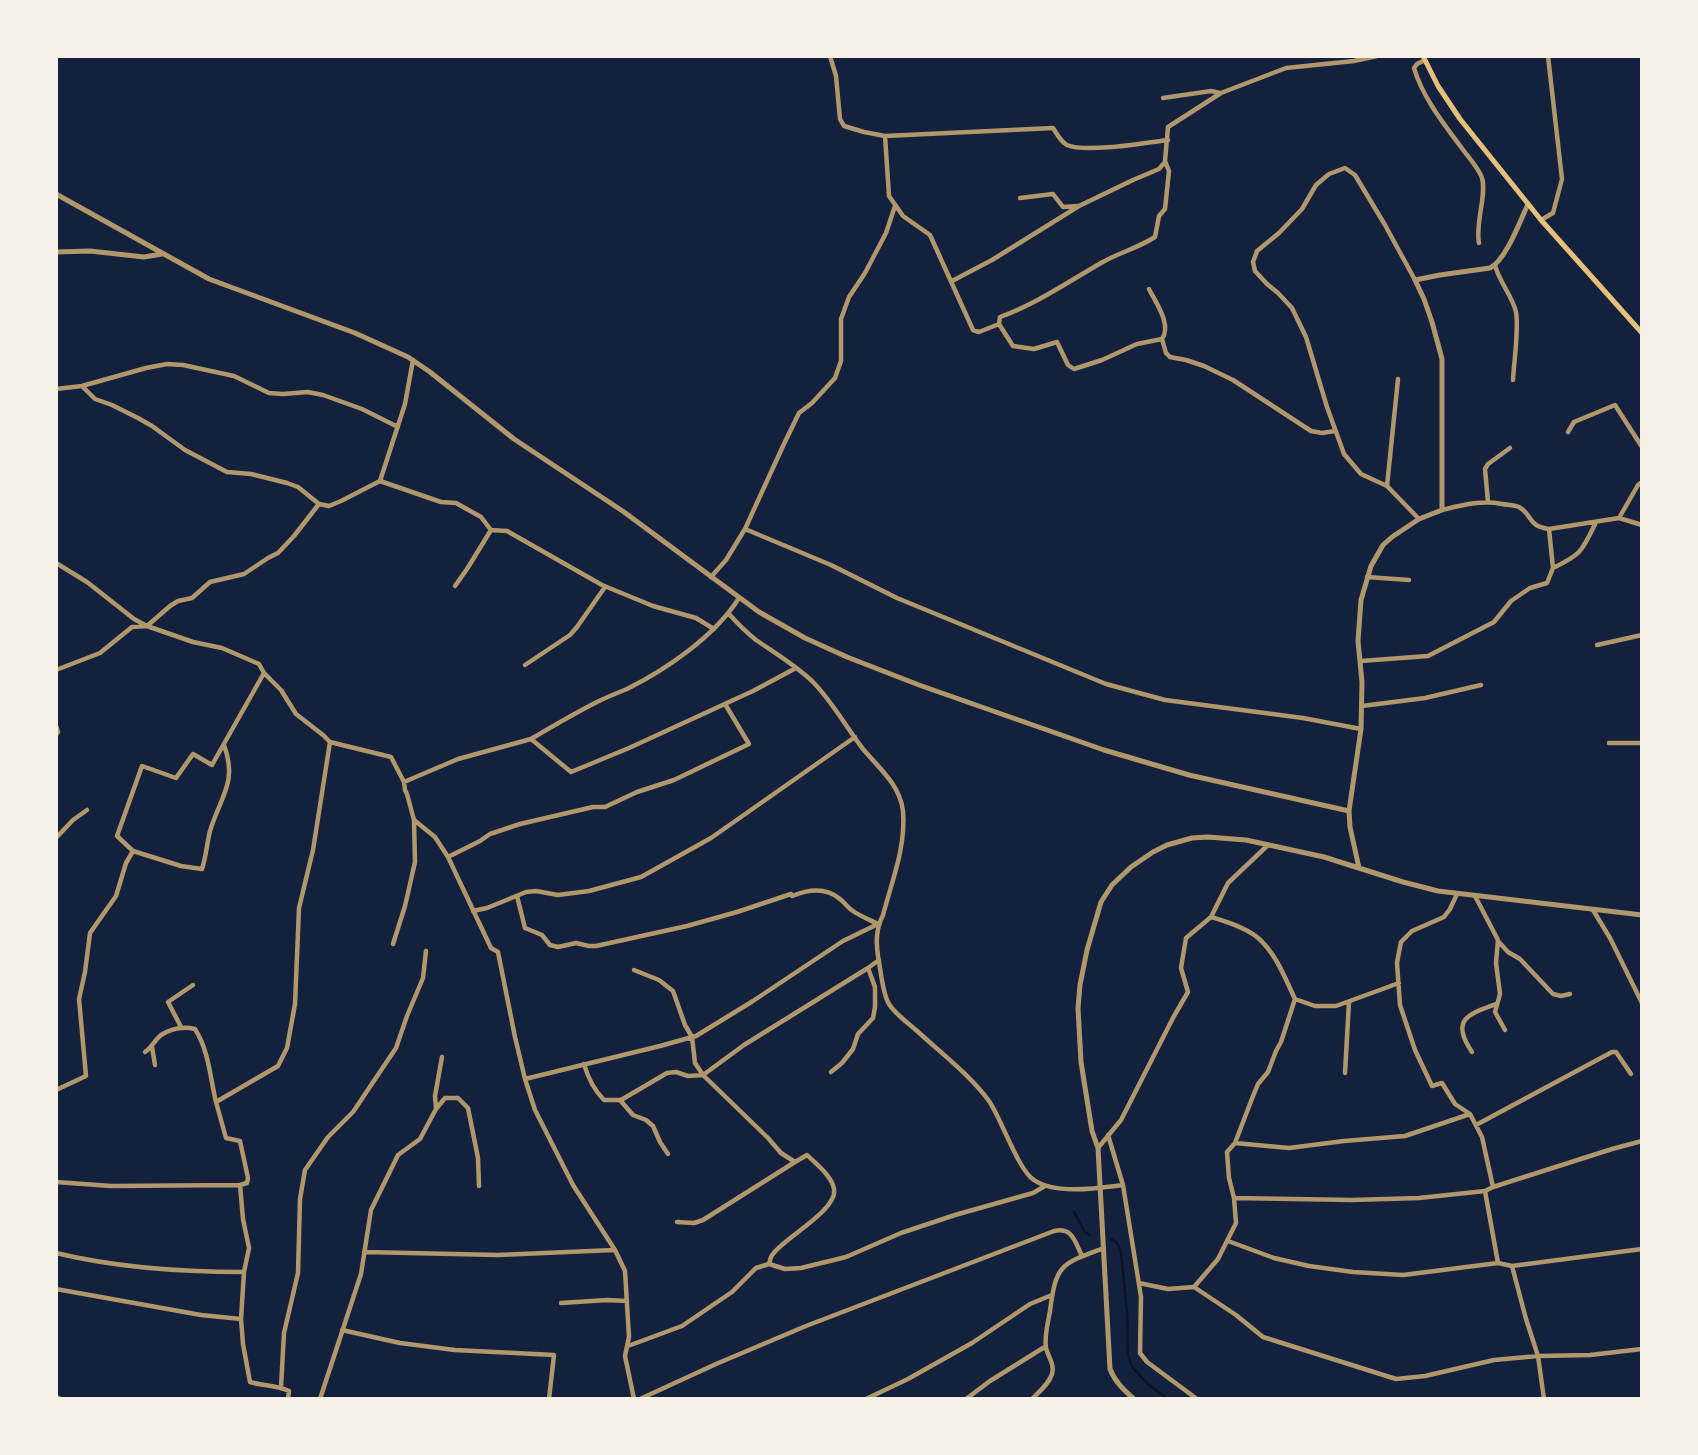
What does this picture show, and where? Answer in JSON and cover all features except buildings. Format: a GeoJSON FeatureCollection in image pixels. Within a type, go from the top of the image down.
{"type":"FeatureCollection","features":[{"type":"Feature","properties":{"kind":"main road"},"geometry":{"type":"LineString","coordinates":[[1424,58],[1460,119],[1541,220],[1642,333]]}},
{"type":"Feature","properties":{"kind":"street"},"geometry":{"type":"LineString","coordinates":[[830,56],[836,76],[840,119],[844,126],[864,132],[884,136],[1053,128],[1064,144],[1078,148],[1168,140]]}},
{"type":"Feature","properties":{"kind":"street"},"geometry":{"type":"LineString","coordinates":[[1149,289],[1166,326],[1166,334],[1162,339],[1137,344],[1074,369],[1068,365],[1057,342],[1034,349],[1013,346],[999,324],[1000,317],[1065,286],[1104,262],[1155,237],[1156,224],[1165,209],[1169,171],[1166,161],[1168,127],[1221,93],[1286,68],[1377,56]]}},
{"type":"Feature","properties":{"kind":"street"},"geometry":{"type":"LineString","coordinates":[[1541,220],[1553,214],[1562,178],[1548,56]]}},
{"type":"Feature","properties":{"kind":"street"},"geometry":{"type":"LineString","coordinates":[[1424,58],[1414,68],[1418,83],[1480,174],[1483,183],[1477,234],[1479,243]]}},
{"type":"Feature","properties":{"kind":"street"},"geometry":{"type":"LineString","coordinates":[[1163,98],[1212,91],[1221,93]]}},
{"type":"Feature","properties":{"kind":"street"},"geometry":{"type":"LineString","coordinates":[[884,136],[889,197],[903,216],[930,235],[973,330],[979,332],[999,324]]}},
{"type":"Feature","properties":{"kind":"street"},"geometry":{"type":"LineString","coordinates":[[952,281],[992,260],[1079,206],[1159,169],[1166,161]]}},
{"type":"Feature","properties":{"kind":"street"},"geometry":{"type":"LineString","coordinates":[[1419,519],[1387,486],[1361,474],[1343,454],[1306,337],[1292,308],[1255,271],[1253,262],[1258,251],[1302,209],[1316,186],[1329,174],[1345,168],[1355,175],[1385,225],[1415,280],[1432,322],[1442,359],[1442,510]]}},
{"type":"Feature","properties":{"kind":"street"},"geometry":{"type":"LineString","coordinates":[[56,194],[216,282],[397,350],[514,439],[594,491],[738,598],[825,648],[1028,724],[1165,768],[1349,811]]}},
{"type":"Feature","properties":{"kind":"street"},"geometry":{"type":"LineString","coordinates":[[1020,198],[1053,194],[1063,207],[1079,206]]}},
{"type":"Feature","properties":{"kind":"street"},"geometry":{"type":"LineString","coordinates":[[1415,280],[1495,265],[1502,257],[1528,204]]}},
{"type":"Feature","properties":{"kind":"street"},"geometry":{"type":"LineString","coordinates":[[711,577],[726,560],[745,529],[799,413],[835,378],[841,361],[841,319],[849,297],[886,233],[895,205]]}},
{"type":"Feature","properties":{"kind":"street"},"geometry":{"type":"LineString","coordinates":[[56,252],[90,251],[144,257],[162,254]]}},
{"type":"Feature","properties":{"kind":"street"},"geometry":{"type":"LineString","coordinates":[[1495,265],[1516,311],[1513,380]]}},
{"type":"Feature","properties":{"kind":"street"},"geometry":{"type":"LineString","coordinates":[[1162,339],[1170,357],[1195,363],[1233,380],[1311,431],[1335,431]]}},
{"type":"Feature","properties":{"kind":"street"},"geometry":{"type":"LineString","coordinates":[[82,386],[95,399],[138,418],[185,450],[227,472],[251,474],[287,483],[298,487],[319,504],[329,506],[380,481],[405,404],[413,360]]}},
{"type":"Feature","properties":{"kind":"street"},"geometry":{"type":"LineString","coordinates":[[56,389],[82,386],[167,364],[183,365],[234,376],[269,393],[308,392],[323,395],[362,409],[398,428]]}},
{"type":"Feature","properties":{"kind":"street"},"geometry":{"type":"LineString","coordinates":[[1387,486],[1398,379]]}},
{"type":"Feature","properties":{"kind":"street"},"geometry":{"type":"LineString","coordinates":[[1568,432],[1574,422],[1615,405],[1642,447]]}},
{"type":"Feature","properties":{"kind":"street"},"geometry":{"type":"LineString","coordinates":[[1489,502],[1485,469],[1510,447]]}},
{"type":"Feature","properties":{"kind":"street"},"geometry":{"type":"LineString","coordinates":[[380,481],[441,502],[456,503],[481,517],[491,530],[507,531],[605,587],[653,606],[696,618],[714,629]]}},
{"type":"Feature","properties":{"kind":"street"},"geometry":{"type":"LineString","coordinates":[[1619,518],[1642,482]]}},
{"type":"Feature","properties":{"kind":"street"},"geometry":{"type":"LineString","coordinates":[[1359,868],[1349,811],[1361,729],[1359,616],[1371,566],[1383,545],[1419,519],[1471,503],[1489,502],[1520,508],[1535,525],[1549,529],[1619,518],[1642,525]]}},
{"type":"Feature","properties":{"kind":"street"},"geometry":{"type":"LineString","coordinates":[[56,670],[100,653],[132,627],[147,626],[170,606],[192,597],[210,582],[244,574],[278,553],[319,504]]}},
{"type":"Feature","properties":{"kind":"street"},"geometry":{"type":"LineString","coordinates":[[1553,568],[1579,554],[1597,522]]}},
{"type":"Feature","properties":{"kind":"street"},"geometry":{"type":"LineString","coordinates":[[745,529],[918,606],[1106,684],[1165,700],[1303,718],[1361,729]]}},
{"type":"Feature","properties":{"kind":"street"},"geometry":{"type":"LineString","coordinates":[[1361,661],[1428,656],[1494,622],[1511,601],[1530,588],[1547,583],[1553,568],[1549,529]]}},
{"type":"Feature","properties":{"kind":"street"},"geometry":{"type":"LineString","coordinates":[[455,586],[491,530]]}},
{"type":"Feature","properties":{"kind":"street"},"geometry":{"type":"LineString","coordinates":[[56,562],[147,626],[222,649],[259,664],[281,690],[296,714],[330,743],[391,757],[404,782],[414,820],[415,862],[393,944]]}},
{"type":"Feature","properties":{"kind":"street"},"geometry":{"type":"LineString","coordinates":[[1367,578],[1409,580]]}},
{"type":"Feature","properties":{"kind":"street"},"geometry":{"type":"LineString","coordinates":[[525,665],[570,635],[605,587]]}},
{"type":"Feature","properties":{"kind":"street"},"geometry":{"type":"LineString","coordinates":[[404,782],[458,759],[531,738],[628,688],[701,640],[729,614],[738,598]]}},
{"type":"Feature","properties":{"kind":"street"},"geometry":{"type":"LineString","coordinates":[[729,614],[749,634],[796,668],[823,693],[895,787],[903,811],[903,841],[878,925],[876,945],[888,1003],[977,1086],[998,1115],[1024,1169],[1033,1180],[1045,1186],[1062,1188],[1123,1185]]}},
{"type":"Feature","properties":{"kind":"street"},"geometry":{"type":"LineString","coordinates":[[1597,645],[1642,635]]}},
{"type":"Feature","properties":{"kind":"street"},"geometry":{"type":"LineString","coordinates":[[531,738],[571,772],[725,704],[796,668]]}},
{"type":"Feature","properties":{"kind":"street"},"geometry":{"type":"LineString","coordinates":[[224,744],[229,757],[226,793],[211,829],[202,869],[142,855],[133,851],[117,836],[142,766],[176,778],[192,754],[212,765],[264,673]]}},
{"type":"Feature","properties":{"kind":"street"},"geometry":{"type":"LineString","coordinates":[[1362,706],[1425,698],[1481,685]]}},
{"type":"Feature","properties":{"kind":"street"},"geometry":{"type":"LineString","coordinates":[[448,857],[490,834],[510,827],[593,807],[605,807],[637,792],[674,780],[749,744],[725,704]]}},
{"type":"Feature","properties":{"kind":"street"},"geometry":{"type":"LineString","coordinates":[[56,726],[56,735]]}},
{"type":"Feature","properties":{"kind":"street"},"geometry":{"type":"LineString","coordinates":[[473,911],[536,891],[558,895],[589,891],[641,877],[711,838],[855,737]]}},
{"type":"Feature","properties":{"kind":"street"},"geometry":{"type":"LineString","coordinates":[[216,1102],[278,1066],[287,1048],[295,1004],[299,908],[313,850],[330,743]]}},
{"type":"Feature","properties":{"kind":"street"},"geometry":{"type":"LineString","coordinates":[[1609,743],[1642,743]]}},
{"type":"Feature","properties":{"kind":"street"},"geometry":{"type":"LineString","coordinates":[[56,838],[87,810]]}},
{"type":"Feature","properties":{"kind":"street"},"geometry":{"type":"LineString","coordinates":[[414,820],[435,837],[448,857],[491,948],[498,952],[514,1037],[535,1110],[573,1185],[615,1250],[625,1271],[629,1337],[625,1356],[634,1399]]}},
{"type":"Feature","properties":{"kind":"street"},"geometry":{"type":"LineString","coordinates":[[1134,1399],[1120,1387],[1110,1369],[1098,1148],[1092,1131],[1081,1062],[1080,985],[1101,902],[1112,885],[1131,867],[1153,852],[1179,841],[1192,838],[1226,838],[1310,854],[1420,887],[1457,894],[1642,915]]}},
{"type":"Feature","properties":{"kind":"street"},"geometry":{"type":"LineString","coordinates":[[1098,1148],[1121,1120],[1188,992],[1181,968],[1186,938],[1211,917],[1228,883],[1268,845]]}},
{"type":"Feature","properties":{"kind":"street"},"geometry":{"type":"LineString","coordinates":[[56,1090],[86,1076],[79,999],[90,933],[116,896],[126,863],[133,851]]}},
{"type":"Feature","properties":{"kind":"street"},"geometry":{"type":"LineString","coordinates":[[517,895],[525,928],[542,935],[551,945],[558,947],[576,943],[596,946],[687,926],[791,894],[792,896],[816,890],[829,891],[851,910],[878,925]]}},
{"type":"Feature","properties":{"kind":"street"},"geometry":{"type":"LineString","coordinates":[[1457,894],[1444,917],[1412,932],[1401,942],[1397,963],[1400,1005],[1415,1050],[1432,1086],[1442,1083],[1455,1104],[1470,1114],[1476,1125],[1482,1137],[1493,1187]]}},
{"type":"Feature","properties":{"kind":"street"},"geometry":{"type":"LineString","coordinates":[[1475,895],[1498,940],[1508,952],[1520,959],[1553,993],[1561,996],[1570,993]]}},
{"type":"Feature","properties":{"kind":"street"},"geometry":{"type":"LineString","coordinates":[[1593,910],[1642,1003]]}},
{"type":"Feature","properties":{"kind":"street"},"geometry":{"type":"LineString","coordinates":[[1194,1287],[1218,1259],[1236,1223],[1227,1152],[1235,1143],[1258,1084],[1268,1072],[1282,1042],[1295,999],[1275,959],[1258,938],[1236,925],[1211,917]]}},
{"type":"Feature","properties":{"kind":"street"},"geometry":{"type":"LineString","coordinates":[[525,1079],[692,1037],[753,1001],[843,941],[878,925]]}},
{"type":"Feature","properties":{"kind":"street"},"geometry":{"type":"LineString","coordinates":[[1498,940],[1496,963],[1500,994],[1495,1012],[1505,1030]]}},
{"type":"Feature","properties":{"kind":"street"},"geometry":{"type":"LineString","coordinates":[[281,1387],[284,1333],[298,1273],[300,1199],[305,1170],[328,1137],[353,1112],[396,1048],[423,978],[426,951]]}},
{"type":"Feature","properties":{"kind":"street"},"geometry":{"type":"LineString","coordinates":[[584,1064],[588,1077],[604,1100],[620,1100],[667,1073],[703,1075],[744,1045],[878,960]]}},
{"type":"Feature","properties":{"kind":"street"},"geometry":{"type":"LineString","coordinates":[[831,1072],[853,1049],[858,1034],[873,1017],[875,987],[868,968]]}},
{"type":"Feature","properties":{"kind":"street"},"geometry":{"type":"LineString","coordinates":[[634,970],[659,980],[673,991],[692,1037],[695,1063],[703,1075],[781,1153],[795,1162]]}},
{"type":"Feature","properties":{"kind":"street"},"geometry":{"type":"LineString","coordinates":[[1295,999],[1315,1006],[1336,1006],[1399,983]]}},
{"type":"Feature","properties":{"kind":"street"},"geometry":{"type":"LineString","coordinates":[[181,1027],[168,1002],[193,985]]}},
{"type":"Feature","properties":{"kind":"street"},"geometry":{"type":"LineString","coordinates":[[1345,1073],[1349,1002]]}},
{"type":"Feature","properties":{"kind":"street"},"geometry":{"type":"LineString","coordinates":[[1472,1052],[1462,1031],[1469,1015],[1497,1004]]}},
{"type":"Feature","properties":{"kind":"street"},"geometry":{"type":"LineString","coordinates":[[56,1182],[111,1186],[247,1183],[240,1141],[226,1138],[208,1060],[195,1029],[181,1027],[159,1036],[145,1052]]}},
{"type":"Feature","properties":{"kind":"street"},"geometry":{"type":"LineString","coordinates":[[152,1047],[155,1065]]}},
{"type":"Feature","properties":{"kind":"street"},"geometry":{"type":"LineString","coordinates":[[1476,1125],[1612,1052],[1616,1052],[1631,1074]]}},
{"type":"Feature","properties":{"kind":"street"},"geometry":{"type":"LineString","coordinates":[[436,1109],[435,1096],[442,1057]]}},
{"type":"Feature","properties":{"kind":"street"},"geometry":{"type":"LineString","coordinates":[[320,1399],[361,1274],[371,1210],[398,1155],[420,1139],[445,1098],[458,1098],[468,1108],[478,1158],[479,1186]]}},
{"type":"Feature","properties":{"kind":"street"},"geometry":{"type":"LineString","coordinates":[[620,1100],[633,1115],[653,1126],[668,1154]]}},
{"type":"Feature","properties":{"kind":"street"},"geometry":{"type":"LineString","coordinates":[[1235,1143],[1289,1148],[1343,1140],[1405,1136],[1470,1114]]}},
{"type":"Feature","properties":{"kind":"street"},"geometry":{"type":"LineString","coordinates":[[1108,1135],[1123,1185],[1139,1283],[1142,1306],[1141,1355],[1197,1399]]}},
{"type":"Feature","properties":{"kind":"street"},"geometry":{"type":"LineString","coordinates":[[1234,1198],[1419,1198],[1485,1191],[1612,1149],[1642,1142]]}},
{"type":"Feature","properties":{"kind":"street"},"geometry":{"type":"LineString","coordinates":[[677,1223],[703,1220],[807,1155],[831,1180],[835,1190],[834,1198],[821,1214],[772,1254],[769,1264]]}},
{"type":"Feature","properties":{"kind":"street"},"geometry":{"type":"LineString","coordinates":[[240,1185],[249,1248],[244,1272],[241,1319],[250,1382],[281,1387],[289,1391],[288,1399]]}},
{"type":"Feature","properties":{"kind":"street"},"geometry":{"type":"LineString","coordinates":[[627,1346],[682,1326],[732,1292],[756,1268],[769,1264],[785,1269],[802,1268],[846,1257],[901,1234],[955,1215],[1033,1193],[1045,1186]]}},
{"type":"Feature","properties":{"kind":"street"},"geometry":{"type":"LineString","coordinates":[[1485,1191],[1498,1263]]}},
{"type":"Feature","properties":{"kind":"street"},"geometry":{"type":"LineString","coordinates":[[640,1399],[806,1326],[1055,1231],[1068,1232],[1082,1256]]}},
{"type":"Feature","properties":{"kind":"street"},"geometry":{"type":"LineString","coordinates":[[1228,1241],[1274,1258],[1309,1266],[1403,1275],[1498,1263],[1512,1266],[1642,1249]]}},
{"type":"Feature","properties":{"kind":"street"},"geometry":{"type":"LineString","coordinates":[[1032,1399],[1052,1375],[1053,1366],[1046,1348],[1047,1329],[1052,1295],[1060,1269],[1082,1256],[1104,1248]]}},
{"type":"Feature","properties":{"kind":"street"},"geometry":{"type":"LineString","coordinates":[[364,1252],[498,1255],[615,1250]]}},
{"type":"Feature","properties":{"kind":"street"},"geometry":{"type":"LineString","coordinates":[[56,1253],[110,1264],[194,1272],[244,1272]]}},
{"type":"Feature","properties":{"kind":"street"},"geometry":{"type":"LineString","coordinates":[[1512,1266],[1538,1356],[1544,1399]]}},
{"type":"Feature","properties":{"kind":"street"},"geometry":{"type":"LineString","coordinates":[[1139,1283],[1168,1289],[1194,1287],[1263,1337],[1396,1379],[1425,1376],[1494,1360],[1590,1355],[1642,1349]]}},
{"type":"Feature","properties":{"kind":"street"},"geometry":{"type":"LineString","coordinates":[[56,1289],[201,1315],[241,1319]]}},
{"type":"Feature","properties":{"kind":"street"},"geometry":{"type":"LineString","coordinates":[[866,1399],[908,1379],[972,1343],[1030,1304],[1052,1295]]}},
{"type":"Feature","properties":{"kind":"street"},"geometry":{"type":"LineString","coordinates":[[561,1303],[628,1301]]}},
{"type":"Feature","properties":{"kind":"street"},"geometry":{"type":"LineString","coordinates":[[342,1330],[400,1343],[455,1350],[554,1355],[549,1399]]}},
{"type":"Feature","properties":{"kind":"street"},"geometry":{"type":"LineString","coordinates":[[966,1399],[990,1381],[1046,1348]]}},
{"type":"Feature","properties":{"kind":"street"},"geometry":{"type":"LineString","coordinates":[[56,1397],[61,1399]]}},
{"type":"Feature","properties":{"kind":"waterway"},"geometry":{"type":"LineString","coordinates":[[1074,1212],[1085,1232],[1090,1235]]}},
{"type":"Feature","properties":{"kind":"waterway"},"geometry":{"type":"LineString","coordinates":[[1111,1239],[1117,1243],[1121,1252],[1128,1354],[1132,1367],[1149,1385],[1168,1399]]}}]}
